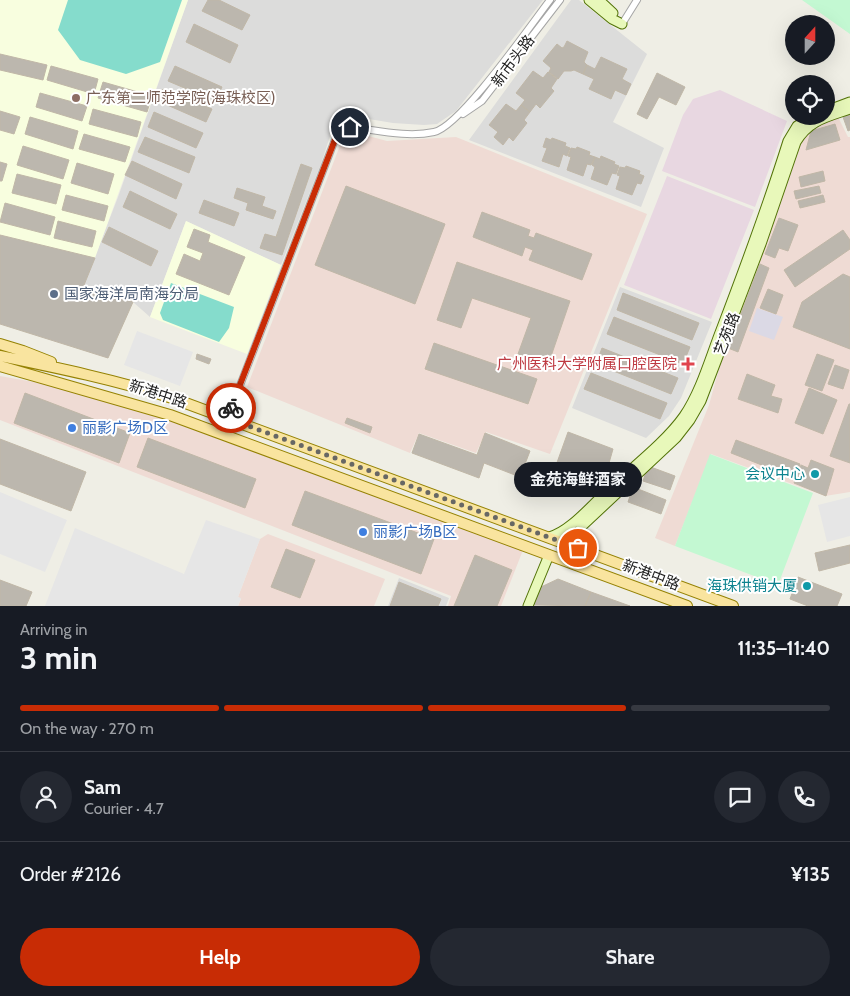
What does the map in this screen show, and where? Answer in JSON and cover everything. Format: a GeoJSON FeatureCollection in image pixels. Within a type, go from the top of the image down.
{"type":"FeatureCollection","features":[{"type":"Feature","properties":{"kind":"main road"},"geometry":{"type":"LineString","coordinates":[[0,344],[35,355],[68,369]]}},
{"type":"Feature","properties":{"kind":"main road","name":"新港中路"},"geometry":{"type":"LineString","coordinates":[[0,356],[68,369],[154,392],[733,606]]}},
{"type":"Feature","properties":{"kind":"main road","name":"新港中路"},"geometry":{"type":"LineString","coordinates":[[0,366],[170,415],[687,606]]}},
{"type":"Feature","properties":{"kind":"main road"},"geometry":{"type":"LineString","coordinates":[[0,373],[62,384]]}},
{"type":"Feature","properties":{"kind":"street","name":"新市头路"},"geometry":{"type":"LineString","coordinates":[[227,418],[331,150],[340,132],[344,127],[423,134],[443,129],[459,115],[550,0]]}},
{"type":"Feature","properties":{"kind":"street","name":"新市头路"},"geometry":{"type":"LineString","coordinates":[[459,115],[474,108],[482,101],[560,0]]}},
{"type":"Feature","properties":{"kind":"street"},"geometry":{"type":"LineString","coordinates":[[589,0],[612,19],[622,24]]}},
{"type":"Feature","properties":{"kind":"street"},"geometry":{"type":"LineString","coordinates":[[599,0],[615,14],[622,24]]}},
{"type":"Feature","properties":{"kind":"street"},"geometry":{"type":"LineString","coordinates":[[622,24],[637,0]]}},
{"type":"Feature","properties":{"kind":"street"},"geometry":{"type":"LineString","coordinates":[[835,108],[850,102]]}},
{"type":"Feature","properties":{"kind":"street","name":"艺苑路"},"geometry":{"type":"LineString","coordinates":[[578,548],[580,527],[676,438],[690,420],[701,401],[758,252],[796,142],[802,133],[815,122],[850,110]]}},
{"type":"Feature","properties":{"kind":"street","name":"艺苑路"},"geometry":{"type":"LineString","coordinates":[[549,537],[563,530],[599,498],[661,441],[687,411],[704,374],[752,246],[788,141],[798,125]]}},
{"type":"Feature","properties":{"kind":"street"},"geometry":{"type":"LineString","coordinates":[[528,606],[549,555]]}},
{"type":"Feature","properties":{"kind":"shaded area","name":"广东第二师范学院(海珠校区)"},"geometry":{"type":"Polygon","coordinates":[[[0,0],[188,0],[95,258],[0,235],[0,0]]]}},
{"type":"Feature","properties":{"kind":"shaded area"},"geometry":{"type":"Polygon","coordinates":[[[68,0],[182,0],[160,62],[126,74],[80,60],[58,30],[68,0]]]}},
{"type":"Feature","properties":{"kind":"shaded area"},"geometry":{"type":"Polygon","coordinates":[[[188,0],[543,0],[456,111],[437,124],[393,123],[369,119],[334,124],[321,164],[281,265],[186,221],[150,317],[133,302],[84,285],[118,197],[188,0]]]}},
{"type":"Feature","properties":{"kind":"shaded area"},"geometry":{"type":"Polygon","coordinates":[[[571,0],[579,0],[647,54],[613,122],[664,148],[641,207],[469,140],[571,0]]]}},
{"type":"Feature","properties":{"kind":"shaded area"},"geometry":{"type":"Polygon","coordinates":[[[720,90],[785,120],[786,125],[755,207],[662,171],[683,115],[693,99],[720,90]]]}},
{"type":"Feature","properties":{"kind":"shaded area"},"geometry":{"type":"Polygon","coordinates":[[[837,115],[848,137],[850,137],[850,492],[825,496],[711,454],[675,546],[655,538],[709,405],[725,347],[802,134],[819,125],[835,125],[835,116],[837,115]]]}},
{"type":"Feature","properties":{"kind":"shaded area"},"geometry":{"type":"Polygon","coordinates":[[[346,130],[387,141],[456,137],[647,214],[550,454],[486,432],[476,453],[419,433],[410,453],[247,387],[346,130]]]}},
{"type":"Feature","properties":{"kind":"shaded area"},"geometry":{"type":"Polygon","coordinates":[[[667,176],[754,210],[711,319],[624,285],[667,176]]]}},
{"type":"Feature","properties":{"kind":"shaded area"},"geometry":{"type":"Polygon","coordinates":[[[186,221],[281,265],[247,354],[150,317],[186,221]]]}},
{"type":"Feature","properties":{"kind":"shaded area"},"geometry":{"type":"Polygon","coordinates":[[[171,283],[234,307],[229,328],[219,342],[163,320],[160,313],[171,283]]]}},
{"type":"Feature","properties":{"kind":"shaded area"},"geometry":{"type":"Polygon","coordinates":[[[620,287],[712,322],[681,398],[669,416],[646,438],[572,408],[620,287]]]}},
{"type":"Feature","properties":{"kind":"shaded area"},"geometry":{"type":"Polygon","coordinates":[[[757,308],[783,317],[774,340],[749,331],[757,308]]]}},
{"type":"Feature","properties":{"kind":"shaded area"},"geometry":{"type":"Polygon","coordinates":[[[137,331],[193,352],[180,386],[124,365],[137,331]]]}},
{"type":"Feature","properties":{"kind":"shaded area"},"geometry":{"type":"Polygon","coordinates":[[[0,376],[62,387],[166,417],[523,550],[501,606],[448,606],[451,596],[0,420],[0,376]]]}},
{"type":"Feature","properties":{"kind":"shaded area"},"geometry":{"type":"Polygon","coordinates":[[[0,492],[67,520],[45,572],[0,554],[0,492]]]}},
{"type":"Feature","properties":{"kind":"shaded area"},"geometry":{"type":"Polygon","coordinates":[[[850,497],[850,536],[827,542],[818,505],[850,497]]]}},
{"type":"Feature","properties":{"kind":"shaded area"},"geometry":{"type":"Polygon","coordinates":[[[206,520],[260,539],[238,597],[241,598],[238,606],[45,606],[75,528],[184,574],[206,520]]]}},
{"type":"Feature","properties":{"kind":"shaded area"},"geometry":{"type":"Polygon","coordinates":[[[268,534],[385,579],[374,606],[238,606],[241,599],[238,597],[260,539],[268,534]]]}},
{"type":"Feature","properties":{"kind":"shaded area"},"geometry":{"type":"Polygon","coordinates":[[[399,578],[449,598],[446,606],[388,606],[399,578]]]}},
{"type":"Feature","properties":{"kind":"green space"},"geometry":{"type":"Polygon","coordinates":[[[802,0],[850,0],[850,34],[835,23],[835,15],[823,15],[802,0]]]}},
{"type":"Feature","properties":{"kind":"green space"},"geometry":{"type":"Polygon","coordinates":[[[710,454],[813,493],[778,585],[675,546],[710,454]]]}},
{"type":"Feature","properties":{"kind":"building"},"geometry":{"type":"Polygon","coordinates":[[[208,0],[219,0],[250,15],[242,30],[202,11],[208,0]]]}},
{"type":"Feature","properties":{"kind":"building"},"geometry":{"type":"Polygon","coordinates":[[[194,24],[238,45],[230,63],[186,42],[194,24]]]}},
{"type":"Feature","properties":{"kind":"building"},"geometry":{"type":"Polygon","coordinates":[[[567,41],[588,52],[584,62],[587,65],[583,74],[574,70],[564,71],[558,79],[549,72],[551,68],[543,61],[557,44],[562,48],[567,41]]]}},
{"type":"Feature","properties":{"kind":"building"},"geometry":{"type":"Polygon","coordinates":[[[0,54],[47,65],[43,80],[0,70],[0,54]]]}},
{"type":"Feature","properties":{"kind":"building"},"geometry":{"type":"Polygon","coordinates":[[[601,57],[627,69],[622,79],[631,84],[626,95],[615,90],[611,99],[589,89],[594,79],[583,74],[587,65],[595,69],[601,57]]]}},
{"type":"Feature","properties":{"kind":"building"},"geometry":{"type":"Polygon","coordinates":[[[51,66],[98,79],[94,94],[47,80],[51,66]]]}},
{"type":"Feature","properties":{"kind":"building"},"geometry":{"type":"Polygon","coordinates":[[[175,66],[222,87],[215,101],[168,81],[175,66]]]}},
{"type":"Feature","properties":{"kind":"building"},"geometry":{"type":"Polygon","coordinates":[[[533,71],[543,78],[548,72],[557,79],[551,88],[554,91],[540,108],[536,104],[530,112],[521,105],[525,100],[516,93],[533,71]]]}},
{"type":"Feature","properties":{"kind":"building"},"geometry":{"type":"Polygon","coordinates":[[[657,73],[685,87],[676,105],[659,97],[647,119],[637,114],[657,73]]]}},
{"type":"Feature","properties":{"kind":"building"},"geometry":{"type":"Polygon","coordinates":[[[103,82],[152,96],[147,112],[98,98],[103,82]]]}},
{"type":"Feature","properties":{"kind":"building"},"geometry":{"type":"Polygon","coordinates":[[[163,89],[212,109],[206,122],[158,101],[163,89]]]}},
{"type":"Feature","properties":{"kind":"building"},"geometry":{"type":"Polygon","coordinates":[[[40,93],[87,106],[82,121],[36,107],[40,93]]]}},
{"type":"Feature","properties":{"kind":"building"},"geometry":{"type":"Polygon","coordinates":[[[506,104],[516,111],[521,105],[530,112],[524,120],[527,123],[513,141],[509,137],[503,145],[494,137],[498,132],[489,125],[506,104]]]}},
{"type":"Feature","properties":{"kind":"building"},"geometry":{"type":"Polygon","coordinates":[[[93,109],[141,122],[137,137],[89,124],[93,109]]]}},
{"type":"Feature","properties":{"kind":"building"},"geometry":{"type":"Polygon","coordinates":[[[0,111],[20,117],[14,134],[0,130],[0,111]]]}},
{"type":"Feature","properties":{"kind":"building"},"geometry":{"type":"Polygon","coordinates":[[[154,112],[203,133],[196,148],[148,127],[154,112]]]}},
{"type":"Feature","properties":{"kind":"building"},"geometry":{"type":"Polygon","coordinates":[[[850,114],[850,130],[848,131],[843,117],[850,114]]]}},
{"type":"Feature","properties":{"kind":"building"},"geometry":{"type":"Polygon","coordinates":[[[30,117],[78,131],[73,149],[25,134],[30,117]]]}},
{"type":"Feature","properties":{"kind":"building"},"geometry":{"type":"Polygon","coordinates":[[[835,124],[840,140],[806,150],[811,131],[835,124]]]}},
{"type":"Feature","properties":{"kind":"building"},"geometry":{"type":"Polygon","coordinates":[[[84,134],[130,147],[125,162],[79,149],[84,134]]]}},
{"type":"Feature","properties":{"kind":"building"},"geometry":{"type":"Polygon","coordinates":[[[145,137],[195,157],[189,173],[138,152],[145,137]]]}},
{"type":"Feature","properties":{"kind":"building"},"geometry":{"type":"Polygon","coordinates":[[[546,138],[566,143],[565,146],[570,148],[567,156],[563,154],[559,167],[542,161],[547,148],[543,147],[546,138]]]}},
{"type":"Feature","properties":{"kind":"building"},"geometry":{"type":"Polygon","coordinates":[[[23,146],[69,160],[63,179],[17,165],[23,146]]]}},
{"type":"Feature","properties":{"kind":"building"},"geometry":{"type":"Polygon","coordinates":[[[577,147],[590,152],[589,155],[595,157],[591,165],[587,164],[583,176],[567,170],[571,157],[568,156],[571,148],[576,149],[577,147]]]}},
{"type":"Feature","properties":{"kind":"building"},"geometry":{"type":"Polygon","coordinates":[[[601,156],[615,162],[614,164],[619,166],[616,174],[612,173],[607,185],[591,179],[595,167],[592,165],[595,157],[600,159],[601,156]]]}},
{"type":"Feature","properties":{"kind":"building"},"geometry":{"type":"Polygon","coordinates":[[[132,161],[182,184],[176,199],[125,175],[132,161]]]}},
{"type":"Feature","properties":{"kind":"building"},"geometry":{"type":"Polygon","coordinates":[[[0,162],[7,164],[2,181],[0,181],[0,162]]]}},
{"type":"Feature","properties":{"kind":"building"},"geometry":{"type":"Polygon","coordinates":[[[77,163],[114,174],[108,194],[71,183],[77,163]]]}},
{"type":"Feature","properties":{"kind":"building"},"geometry":{"type":"Polygon","coordinates":[[[301,164],[312,168],[282,255],[260,248],[265,234],[276,237],[301,164]]]}},
{"type":"Feature","properties":{"kind":"building"},"geometry":{"type":"Polygon","coordinates":[[[626,166],[640,171],[639,174],[644,176],[641,184],[637,183],[632,195],[616,189],[620,176],[617,175],[620,167],[625,168],[626,166]]]}},
{"type":"Feature","properties":{"kind":"building"},"geometry":{"type":"Polygon","coordinates":[[[823,171],[825,181],[801,187],[799,177],[823,171]]]}},
{"type":"Feature","properties":{"kind":"building"},"geometry":{"type":"Polygon","coordinates":[[[17,174],[61,185],[56,204],[12,193],[17,174]]]}},
{"type":"Feature","properties":{"kind":"building"},"geometry":{"type":"Polygon","coordinates":[[[346,186],[445,224],[415,304],[315,265],[346,186]]]}},
{"type":"Feature","properties":{"kind":"building"},"geometry":{"type":"Polygon","coordinates":[[[819,186],[821,193],[796,199],[794,191],[819,186]]]}},
{"type":"Feature","properties":{"kind":"building"},"geometry":{"type":"Polygon","coordinates":[[[237,188],[265,197],[262,206],[276,211],[273,219],[246,210],[248,203],[234,198],[237,188]]]}},
{"type":"Feature","properties":{"kind":"building"},"geometry":{"type":"Polygon","coordinates":[[[130,191],[177,214],[170,229],[123,207],[130,191]]]}},
{"type":"Feature","properties":{"kind":"building"},"geometry":{"type":"Polygon","coordinates":[[[66,195],[108,206],[104,221],[62,210],[66,195]]]}},
{"type":"Feature","properties":{"kind":"building"},"geometry":{"type":"Polygon","coordinates":[[[823,195],[825,202],[800,208],[798,201],[823,195]]]}},
{"type":"Feature","properties":{"kind":"building"},"geometry":{"type":"Polygon","coordinates":[[[204,200],[239,213],[234,226],[199,213],[204,200]]]}},
{"type":"Feature","properties":{"kind":"building"},"geometry":{"type":"Polygon","coordinates":[[[5,203],[55,217],[50,235],[0,222],[5,203]]]}},
{"type":"Feature","properties":{"kind":"building"},"geometry":{"type":"Polygon","coordinates":[[[482,212],[530,230],[528,236],[534,238],[536,233],[592,254],[582,280],[529,260],[533,250],[525,247],[522,256],[473,237],[482,212]]]}},
{"type":"Feature","properties":{"kind":"building"},"geometry":{"type":"Polygon","coordinates":[[[779,218],[798,225],[788,251],[779,248],[775,258],[765,254],[779,218]]]}},
{"type":"Feature","properties":{"kind":"building"},"geometry":{"type":"Polygon","coordinates":[[[58,221],[96,231],[92,247],[54,238],[58,221]]]}},
{"type":"Feature","properties":{"kind":"building"},"geometry":{"type":"Polygon","coordinates":[[[109,227],[158,251],[151,266],[102,242],[109,227]]]}},
{"type":"Feature","properties":{"kind":"building"},"geometry":{"type":"Polygon","coordinates":[[[194,229],[210,235],[208,242],[245,257],[229,295],[176,274],[184,254],[200,261],[203,253],[187,247],[194,229]]]}},
{"type":"Feature","properties":{"kind":"building"},"geometry":{"type":"Polygon","coordinates":[[[843,230],[850,240],[850,249],[795,287],[784,270],[843,230]]]}},
{"type":"Feature","properties":{"kind":"building","name":"国家海洋局南海分局"},"geometry":{"type":"Polygon","coordinates":[[[0,235],[95,258],[84,285],[133,302],[108,358],[0,324],[0,235]]]}},
{"type":"Feature","properties":{"kind":"building"},"geometry":{"type":"Polygon","coordinates":[[[457,262],[570,301],[548,365],[518,354],[531,318],[472,298],[461,328],[437,320],[457,262]]]}},
{"type":"Feature","properties":{"kind":"building"},"geometry":{"type":"Polygon","coordinates":[[[760,264],[769,268],[738,352],[728,348],[760,264]]]}},
{"type":"Feature","properties":{"kind":"building"},"geometry":{"type":"Polygon","coordinates":[[[843,274],[850,277],[850,349],[793,327],[802,302],[843,274]]]}},
{"type":"Feature","properties":{"kind":"building"},"geometry":{"type":"Polygon","coordinates":[[[768,289],[783,295],[776,314],[760,308],[768,289]]]}},
{"type":"Feature","properties":{"kind":"building"},"geometry":{"type":"Polygon","coordinates":[[[623,293],[699,323],[692,340],[617,310],[623,293]]]}},
{"type":"Feature","properties":{"kind":"building"},"geometry":{"type":"Polygon","coordinates":[[[614,317],[690,347],[683,364],[607,334],[614,317]]]}},
{"type":"Feature","properties":{"kind":"building"},"geometry":{"type":"Polygon","coordinates":[[[434,343],[537,379],[528,404],[425,369],[434,343]]]}},
{"type":"Feature","properties":{"kind":"building"},"geometry":{"type":"Polygon","coordinates":[[[602,348],[678,378],[671,394],[596,364],[602,348]]]}},
{"type":"Feature","properties":{"kind":"building"},"geometry":{"type":"Polygon","coordinates":[[[197,354],[211,359],[209,364],[196,359],[197,354]]]}},
{"type":"Feature","properties":{"kind":"building"},"geometry":{"type":"Polygon","coordinates":[[[817,354],[834,360],[822,391],[805,385],[817,354]]]}},
{"type":"Feature","properties":{"kind":"building"},"geometry":{"type":"Polygon","coordinates":[[[835,365],[849,370],[843,389],[828,384],[835,365]]]}},
{"type":"Feature","properties":{"kind":"building"},"geometry":{"type":"Polygon","coordinates":[[[591,373],[667,403],[660,419],[584,389],[591,373]]]}},
{"type":"Feature","properties":{"kind":"building"},"geometry":{"type":"Polygon","coordinates":[[[747,374],[775,385],[771,396],[782,399],[778,413],[738,399],[747,374]]]}},
{"type":"Feature","properties":{"kind":"building"},"geometry":{"type":"Polygon","coordinates":[[[809,388],[837,400],[823,434],[795,423],[809,388]]]}},
{"type":"Feature","properties":{"kind":"building","name":"丽影广场D区"},"geometry":{"type":"Polygon","coordinates":[[[25,393],[130,433],[119,463],[14,423],[25,393]]]}},
{"type":"Feature","properties":{"kind":"building"},"geometry":{"type":"Polygon","coordinates":[[[850,404],[850,463],[830,456],[850,404]]]}},
{"type":"Feature","properties":{"kind":"building"},"geometry":{"type":"Polygon","coordinates":[[[347,418],[372,427],[370,433],[345,423],[347,418]]]}},
{"type":"Feature","properties":{"kind":"building"},"geometry":{"type":"Polygon","coordinates":[[[568,432],[613,449],[609,463],[597,470],[584,472],[578,494],[550,482],[568,432]]]}},
{"type":"Feature","properties":{"kind":"building"},"geometry":{"type":"Polygon","coordinates":[[[485,433],[530,451],[520,477],[484,463],[479,478],[412,453],[419,434],[477,455],[485,433]]]}},
{"type":"Feature","properties":{"kind":"building"},"geometry":{"type":"Polygon","coordinates":[[[148,438],[256,479],[245,508],[137,467],[148,438]]]}},
{"type":"Feature","properties":{"kind":"building"},"geometry":{"type":"Polygon","coordinates":[[[0,439],[86,472],[71,511],[0,484],[0,439]]]}},
{"type":"Feature","properties":{"kind":"building"},"geometry":{"type":"Polygon","coordinates":[[[736,440],[800,464],[795,478],[731,453],[736,440]]]}},
{"type":"Feature","properties":{"kind":"building","name":"会议中心"},"geometry":{"type":"Polygon","coordinates":[[[811,460],[834,469],[826,496],[794,483],[801,465],[808,468],[811,460]]]}},
{"type":"Feature","properties":{"kind":"building"},"geometry":{"type":"Polygon","coordinates":[[[648,466],[675,476],[670,490],[643,481],[648,466]]]}},
{"type":"Feature","properties":{"kind":"building"},"geometry":{"type":"Polygon","coordinates":[[[633,487],[666,500],[661,514],[628,502],[633,487]]]}},
{"type":"Feature","properties":{"kind":"building","name":"丽影广场B区"},"geometry":{"type":"Polygon","coordinates":[[[305,491],[434,539],[421,574],[292,525],[305,491]]]}},
{"type":"Feature","properties":{"kind":"building"},"geometry":{"type":"Polygon","coordinates":[[[850,545],[850,563],[819,571],[815,553],[850,545]]]}},
{"type":"Feature","properties":{"kind":"building"},"geometry":{"type":"Polygon","coordinates":[[[286,549],[315,560],[300,598],[271,587],[286,549]]]}},
{"type":"Feature","properties":{"kind":"building"},"geometry":{"type":"Polygon","coordinates":[[[475,555],[512,570],[497,606],[454,606],[475,555]]]}},
{"type":"Feature","properties":{"kind":"building","name":"海珠供销大厦"},"geometry":{"type":"Polygon","coordinates":[[[798,577],[842,594],[837,606],[808,606],[790,599],[798,577]]]}},
{"type":"Feature","properties":{"kind":"building"},"geometry":{"type":"Polygon","coordinates":[[[558,579],[591,592],[585,606],[533,605],[541,587],[558,579]]]}},
{"type":"Feature","properties":{"kind":"building"},"geometry":{"type":"Polygon","coordinates":[[[0,580],[32,592],[26,606],[0,606],[0,580]]]}},
{"type":"Feature","properties":{"kind":"building"},"geometry":{"type":"Polygon","coordinates":[[[399,582],[441,599],[438,606],[390,606],[399,582]]]}},
{"type":"Feature","properties":{"kind":"building"},"geometry":{"type":"Polygon","coordinates":[[[591,592],[630,606],[585,606],[591,592]]]}},
{"type":"Feature","properties":{"kind":"way so far"},"geometry":{"type":"LineString","coordinates":[[231,408],[227,418],[578,548]]}},
{"type":"Feature","properties":{"kind":"place","name":"广东第二师范学院(海珠校区)"},"geometry":{"type":"Point","coordinates":[76,98]}},
{"type":"Feature","properties":{"kind":"place","name":"国家海洋局南海分局"},"geometry":{"type":"Point","coordinates":[54,294]}},
{"type":"Feature","properties":{"kind":"place","name":"广州医科大学附属口腔医院"},"geometry":{"type":"Point","coordinates":[688,364]}},
{"type":"Feature","properties":{"kind":"place","name":"丽影广场D区"},"geometry":{"type":"Point","coordinates":[72,428]}},
{"type":"Feature","properties":{"kind":"place","name":"会议中心"},"geometry":{"type":"Point","coordinates":[815,474]}},
{"type":"Feature","properties":{"kind":"place","name":"丽影广场B区"},"geometry":{"type":"Point","coordinates":[363,532]}},
{"type":"Feature","properties":{"kind":"place","name":"金苑海鲜酒家"},"geometry":{"type":"Point","coordinates":[578,548]}},
{"type":"Feature","properties":{"kind":"place","name":"海珠供销大厦"},"geometry":{"type":"Point","coordinates":[807,586]}},
{"type":"Feature","properties":{"kind":"route"},"geometry":{"type":"LineString","coordinates":[[231,408],[336,138],[344,127],[350,127]]}}]}
